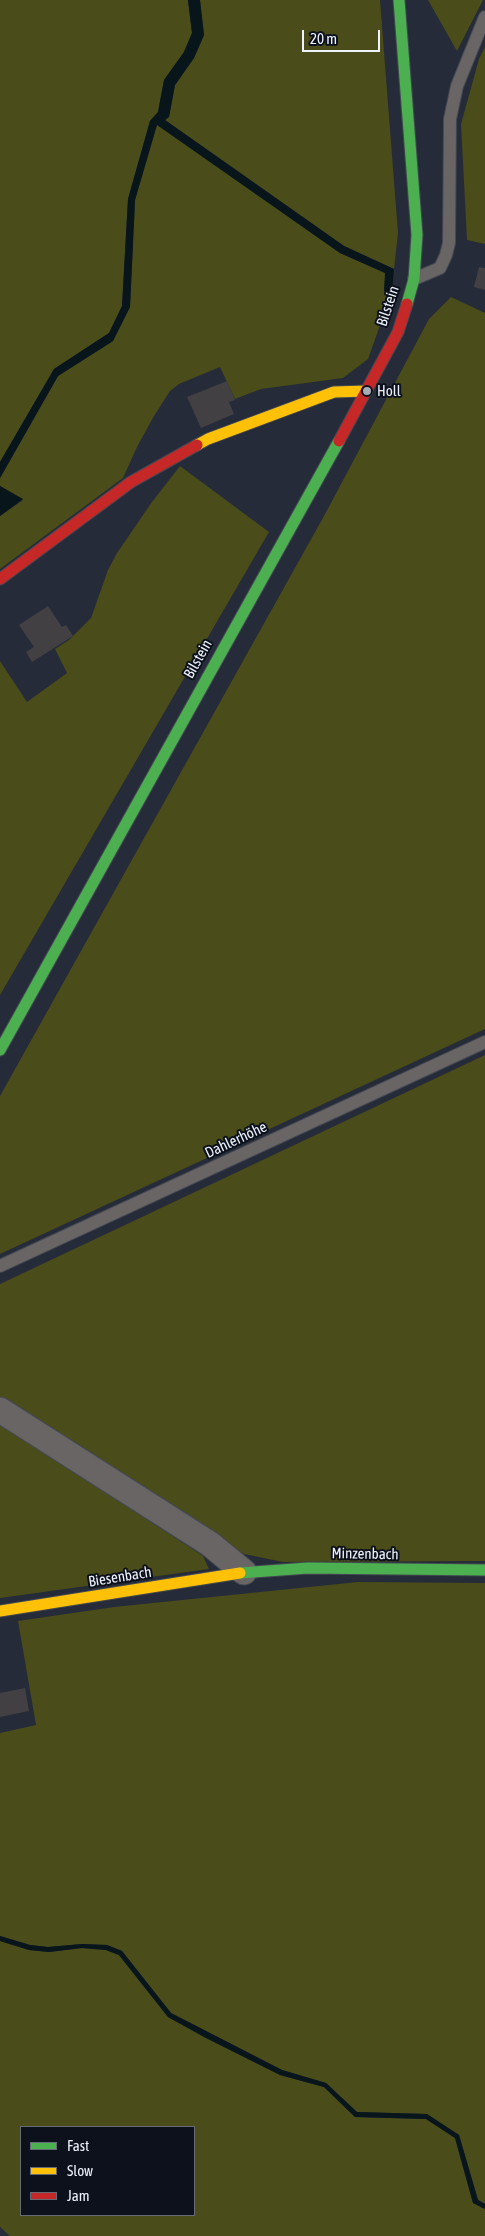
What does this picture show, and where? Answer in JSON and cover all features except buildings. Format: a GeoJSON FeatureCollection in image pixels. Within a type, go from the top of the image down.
{"type":"FeatureCollection","features":[{"type":"Feature","properties":{"kind":"street","name":"Bilstein"},"geometry":{"type":"LineString","coordinates":[[0,1050],[398,332],[414,279],[417,235],[399,0]]}},
{"type":"Feature","properties":{"kind":"street"},"geometry":{"type":"LineString","coordinates":[[0,579],[131,482],[208,439],[334,392],[367,391]]}},
{"type":"Feature","properties":{"kind":"street"},"geometry":{"type":"LineString","coordinates":[[0,1410],[210,1544],[244,1572]]}},
{"type":"Feature","properties":{"kind":"street","name":"Minzenbach"},"geometry":{"type":"LineString","coordinates":[[244,1572],[308,1568],[485,1570]]}},
{"type":"Feature","properties":{"kind":"street","name":"Biesenbach"},"geometry":{"type":"LineString","coordinates":[[0,1611],[244,1572]]}},
{"type":"Feature","properties":{"kind":"lane","name":"Bilstein"},"geometry":{"type":"LineString","coordinates":[[414,279],[440,268],[446,255],[449,243],[450,119],[460,79],[485,17]]}},
{"type":"Feature","properties":{"kind":"lane","name":"Dahlerhöhe"},"geometry":{"type":"LineString","coordinates":[[0,1266],[485,1042]]}},
{"type":"Feature","properties":{"kind":"shaded area"},"geometry":{"type":"Polygon","coordinates":[[[0,0],[188,0],[192,33],[184,52],[164,80],[158,112],[150,121],[128,199],[122,306],[109,333],[54,369],[0,462],[0,0]]]}},
{"type":"Feature","properties":{"kind":"shaded area"},"geometry":{"type":"Polygon","coordinates":[[[188,0],[200,0],[204,35],[194,58],[175,85],[169,117],[165,120],[344,246],[394,269],[392,292],[384,291],[385,273],[340,253],[157,125],[135,200],[130,307],[113,341],[58,376],[0,478],[0,462],[54,369],[109,333],[122,306],[128,199],[150,121],[158,112],[164,80],[184,52],[192,33],[188,0]]]}},
{"type":"Feature","properties":{"kind":"shaded area"},"geometry":{"type":"Polygon","coordinates":[[[200,0],[380,0],[398,233],[394,269],[344,246],[165,120],[169,117],[175,85],[194,58],[204,35],[200,0]]]}},
{"type":"Feature","properties":{"kind":"shaded area"},"geometry":{"type":"Polygon","coordinates":[[[428,0],[483,0],[457,51],[428,0]]]}},
{"type":"Feature","properties":{"kind":"shaded area"},"geometry":{"type":"Polygon","coordinates":[[[485,47],[485,244],[467,240],[461,124],[479,59],[485,47]]]}},
{"type":"Feature","properties":{"kind":"shaded area"},"geometry":{"type":"Polygon","coordinates":[[[157,124],[340,253],[386,273],[384,291],[392,292],[368,359],[343,378],[261,389],[235,399],[220,367],[179,384],[170,391],[154,416],[123,478],[0,569],[0,516],[23,500],[0,486],[0,478],[58,376],[113,341],[130,307],[135,200],[157,124]]]}},
{"type":"Feature","properties":{"kind":"shaded area"},"geometry":{"type":"Polygon","coordinates":[[[451,297],[485,313],[485,1029],[0,1254],[0,1096],[324,516],[429,319],[451,297]]]}},
{"type":"Feature","properties":{"kind":"shaded area"},"geometry":{"type":"Polygon","coordinates":[[[180,466],[269,532],[0,995],[0,661],[27,702],[67,673],[55,649],[69,640],[91,618],[108,570],[117,553],[152,502],[180,466]]]}},
{"type":"Feature","properties":{"kind":"shaded area"},"geometry":{"type":"Polygon","coordinates":[[[0,486],[23,499],[0,516],[0,486]]]}},
{"type":"Feature","properties":{"kind":"shaded area"},"geometry":{"type":"Polygon","coordinates":[[[485,1055],[485,1561],[283,1562],[244,1554],[0,1399],[0,1284],[485,1055]]]}},
{"type":"Feature","properties":{"kind":"shaded area"},"geometry":{"type":"Polygon","coordinates":[[[0,1423],[203,1556],[209,1569],[0,1598],[0,1423]]]}},
{"type":"Feature","properties":{"kind":"shaded area"},"geometry":{"type":"Polygon","coordinates":[[[358,1582],[485,1583],[485,2204],[478,2200],[459,2135],[427,2114],[357,2112],[326,2083],[282,2070],[171,2013],[122,1951],[107,1945],[82,1944],[48,1947],[30,1945],[0,1936],[0,1733],[36,1725],[18,1621],[114,1607],[358,1582]]]}},
{"type":"Feature","properties":{"kind":"shaded area"},"geometry":{"type":"Polygon","coordinates":[[[0,1936],[30,1945],[48,1947],[82,1944],[107,1945],[122,1951],[171,2013],[282,2070],[326,2083],[357,2112],[427,2114],[459,2135],[478,2200],[485,2204],[485,2209],[473,2203],[455,2138],[426,2119],[355,2117],[324,2087],[280,2075],[206,2038],[168,2017],[119,1955],[106,1950],[82,1948],[49,1952],[29,1950],[0,1941],[0,1936]]]}},
{"type":"Feature","properties":{"kind":"shaded area"},"geometry":{"type":"Polygon","coordinates":[[[0,1941],[29,1950],[49,1952],[82,1948],[106,1950],[119,1955],[168,2017],[206,2038],[280,2075],[324,2087],[355,2117],[426,2119],[455,2138],[473,2203],[485,2209],[485,2236],[10,2236],[0,2227],[0,1941]]]}},
{"type":"Feature","properties":{"kind":"traffic: fast"},"geometry":{"type":"LineString","coordinates":[[399,0],[417,235],[414,279],[407,304]]}},
{"type":"Feature","properties":{"kind":"traffic: fast"},"geometry":{"type":"LineString","coordinates":[[0,1050],[339,441]]}},
{"type":"Feature","properties":{"kind":"traffic: fast"},"geometry":{"type":"LineString","coordinates":[[240,1573],[308,1568],[485,1570]]}},
{"type":"Feature","properties":{"kind":"traffic: slow"},"geometry":{"type":"LineString","coordinates":[[197,445],[208,439],[334,392],[367,391]]}},
{"type":"Feature","properties":{"kind":"traffic: slow"},"geometry":{"type":"LineString","coordinates":[[0,1611],[240,1573]]}},
{"type":"Feature","properties":{"kind":"traffic: jam"},"geometry":{"type":"LineString","coordinates":[[339,441],[398,332],[407,304]]}},
{"type":"Feature","properties":{"kind":"traffic: jam"},"geometry":{"type":"LineString","coordinates":[[0,579],[131,482],[197,445]]}},
{"type":"Feature","properties":{"kind":"place","name":"Holl"},"geometry":{"type":"Point","coordinates":[367,391]}}]}
